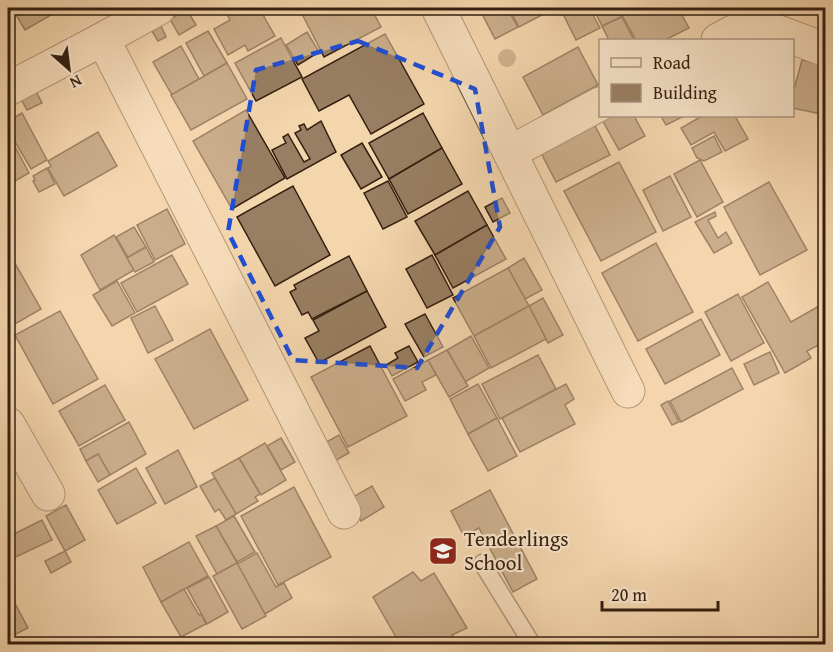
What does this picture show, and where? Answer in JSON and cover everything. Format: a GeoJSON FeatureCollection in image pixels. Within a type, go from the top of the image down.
{"type":"FeatureCollection","features":[{"type":"Feature","properties":{"kind":"street"},"geometry":{"type":"LineString","coordinates":[[438,8],[628,391]]}},
{"type":"Feature","properties":{"kind":"street"},"geometry":{"type":"LineString","coordinates":[[8,89],[103,39],[144,11]]}},
{"type":"Feature","properties":{"kind":"street"},"geometry":{"type":"LineString","coordinates":[[719,39],[748,15],[825,50]]}},
{"type":"Feature","properties":{"kind":"street"},"geometry":{"type":"LineString","coordinates":[[103,39],[344,512]]}},
{"type":"Feature","properties":{"kind":"street"},"geometry":{"type":"LineString","coordinates":[[511,152],[599,105]]}},
{"type":"Feature","properties":{"kind":"street"},"geometry":{"type":"LineString","coordinates":[[8,424],[48,494]]}},
{"type":"Feature","properties":{"kind":"lane"},"geometry":{"type":"LineString","coordinates":[[482,563],[532,645]]}},
{"type":"Feature","properties":{"kind":"highlighted area"},"geometry":{"type":"Polygon","coordinates":[[[358,41],[475,89],[500,227],[417,368],[293,360],[228,232],[256,70],[358,41]]]}},
{"type":"Feature","properties":{"kind":"building"},"geometry":{"type":"Polygon","coordinates":[[[12,8],[63,8],[25,30],[12,8]]]}},
{"type":"Feature","properties":{"kind":"building"},"geometry":{"type":"Polygon","coordinates":[[[239,8],[259,8],[275,36],[248,51],[245,45],[228,55],[214,29],[230,20],[227,14],[239,8]]]}},
{"type":"Feature","properties":{"kind":"building"},"geometry":{"type":"Polygon","coordinates":[[[299,8],[371,8],[381,27],[324,57],[299,8]]]}},
{"type":"Feature","properties":{"kind":"building"},"geometry":{"type":"Polygon","coordinates":[[[479,8],[504,8],[508,10],[518,27],[495,39],[479,8]]]}},
{"type":"Feature","properties":{"kind":"building"},"geometry":{"type":"Polygon","coordinates":[[[509,8],[555,8],[519,27],[509,8]]]}},
{"type":"Feature","properties":{"kind":"building"},"geometry":{"type":"Polygon","coordinates":[[[560,8],[589,8],[600,28],[576,40],[560,8]]]}},
{"type":"Feature","properties":{"kind":"building"},"geometry":{"type":"Polygon","coordinates":[[[593,8],[616,8],[621,17],[602,26],[593,8]]]}},
{"type":"Feature","properties":{"kind":"building"},"geometry":{"type":"Polygon","coordinates":[[[618,8],[678,8],[689,28],[667,39],[635,39],[618,8]]]}},
{"type":"Feature","properties":{"kind":"building"},"geometry":{"type":"Polygon","coordinates":[[[187,10],[196,25],[179,35],[170,19],[187,10]]]}},
{"type":"Feature","properties":{"kind":"building"},"geometry":{"type":"Polygon","coordinates":[[[622,17],[633,39],[608,39],[602,26],[622,17]]]}},
{"type":"Feature","properties":{"kind":"building"},"geometry":{"type":"Polygon","coordinates":[[[161,26],[166,37],[158,41],[152,31],[161,26]]]}},
{"type":"Feature","properties":{"kind":"building"},"geometry":{"type":"Polygon","coordinates":[[[208,31],[227,63],[204,76],[186,43],[208,31]]]}},
{"type":"Feature","properties":{"kind":"building"},"geometry":{"type":"Polygon","coordinates":[[[307,32],[319,52],[298,65],[286,45],[307,32]]]}},
{"type":"Feature","properties":{"kind":"building"},"geometry":{"type":"Polygon","coordinates":[[[385,34],[424,104],[371,134],[349,95],[319,111],[302,79],[385,34]]]}},
{"type":"Feature","properties":{"kind":"building"},"geometry":{"type":"Polygon","coordinates":[[[281,38],[302,77],[256,101],[235,63],[281,38]]]}},
{"type":"Feature","properties":{"kind":"building"},"geometry":{"type":"Polygon","coordinates":[[[181,46],[199,79],[172,95],[153,62],[181,46]]]}},
{"type":"Feature","properties":{"kind":"building"},"geometry":{"type":"Polygon","coordinates":[[[578,47],[598,85],[543,115],[523,77],[578,47]]]}},
{"type":"Feature","properties":{"kind":"building"},"geometry":{"type":"Polygon","coordinates":[[[802,60],[826,65],[826,115],[794,108],[794,90],[802,60]]]}},
{"type":"Feature","properties":{"kind":"building"},"geometry":{"type":"Polygon","coordinates":[[[227,63],[247,99],[191,130],[171,95],[227,63]]]}},
{"type":"Feature","properties":{"kind":"building"},"geometry":{"type":"Polygon","coordinates":[[[35,89],[42,103],[27,110],[20,97],[35,89]]]}},
{"type":"Feature","properties":{"kind":"building"},"geometry":{"type":"Polygon","coordinates":[[[246,110],[285,178],[232,209],[193,141],[246,110]]]}},
{"type":"Feature","properties":{"kind":"building"},"geometry":{"type":"Polygon","coordinates":[[[22,113],[47,160],[31,169],[8,130],[8,121],[22,113]]]}},
{"type":"Feature","properties":{"kind":"building"},"geometry":{"type":"Polygon","coordinates":[[[423,113],[442,148],[389,179],[369,143],[423,113]]]}},
{"type":"Feature","properties":{"kind":"building"},"geometry":{"type":"Polygon","coordinates":[[[589,114],[610,155],[556,182],[535,141],[589,114]]]}},
{"type":"Feature","properties":{"kind":"building"},"geometry":{"type":"Polygon","coordinates":[[[600,117],[635,117],[645,136],[619,150],[600,117]]]}},
{"type":"Feature","properties":{"kind":"building"},"geometry":{"type":"Polygon","coordinates":[[[662,117],[682,117],[666,125],[662,117]]]}},
{"type":"Feature","properties":{"kind":"building"},"geometry":{"type":"Polygon","coordinates":[[[700,117],[736,117],[748,139],[725,151],[714,132],[691,145],[681,128],[700,117]]]}},
{"type":"Feature","properties":{"kind":"building"},"geometry":{"type":"Polygon","coordinates":[[[321,121],[336,152],[287,179],[272,150],[286,143],[283,137],[288,134],[304,162],[310,159],[295,133],[301,130],[299,126],[304,124],[307,130],[321,121]]]}},
{"type":"Feature","properties":{"kind":"building"},"geometry":{"type":"Polygon","coordinates":[[[98,132],[117,166],[64,196],[48,168],[51,166],[48,161],[98,132]]]}},
{"type":"Feature","properties":{"kind":"building"},"geometry":{"type":"Polygon","coordinates":[[[714,136],[722,152],[704,161],[697,158],[692,148],[714,136]]]}},
{"type":"Feature","properties":{"kind":"building"},"geometry":{"type":"Polygon","coordinates":[[[10,137],[29,173],[8,185],[8,138],[10,137]]]}},
{"type":"Feature","properties":{"kind":"building"},"geometry":{"type":"Polygon","coordinates":[[[362,143],[382,177],[361,189],[341,155],[362,143]]]}},
{"type":"Feature","properties":{"kind":"building"},"geometry":{"type":"Polygon","coordinates":[[[442,148],[462,184],[408,214],[389,179],[442,148]]]}},
{"type":"Feature","properties":{"kind":"building"},"geometry":{"type":"Polygon","coordinates":[[[700,160],[723,202],[697,217],[674,174],[700,160]]]}},
{"type":"Feature","properties":{"kind":"building"},"geometry":{"type":"Polygon","coordinates":[[[619,162],[656,232],[601,261],[564,191],[619,162]]]}},
{"type":"Feature","properties":{"kind":"building"},"geometry":{"type":"Polygon","coordinates":[[[47,168],[55,184],[39,192],[33,176],[47,168]]]}},
{"type":"Feature","properties":{"kind":"building"},"geometry":{"type":"Polygon","coordinates":[[[670,176],[691,217],[663,231],[643,190],[670,176]]]}},
{"type":"Feature","properties":{"kind":"building"},"geometry":{"type":"Polygon","coordinates":[[[388,181],[407,217],[383,229],[364,193],[388,181]]]}},
{"type":"Feature","properties":{"kind":"building"},"geometry":{"type":"Polygon","coordinates":[[[769,182],[807,250],[760,275],[724,207],[769,182]]]}},
{"type":"Feature","properties":{"kind":"building"},"geometry":{"type":"Polygon","coordinates":[[[293,186],[330,255],[275,286],[237,217],[293,186]]]}},
{"type":"Feature","properties":{"kind":"building"},"geometry":{"type":"Polygon","coordinates":[[[468,191],[487,225],[435,255],[415,221],[468,191]]]}},
{"type":"Feature","properties":{"kind":"building"},"geometry":{"type":"Polygon","coordinates":[[[502,198],[510,213],[493,222],[485,207],[502,198]]]}},
{"type":"Feature","properties":{"kind":"building"},"geometry":{"type":"Polygon","coordinates":[[[167,209],[185,244],[155,260],[137,225],[167,209]]]}},
{"type":"Feature","properties":{"kind":"building"},"geometry":{"type":"Polygon","coordinates":[[[715,212],[716,216],[708,220],[718,238],[726,232],[732,243],[714,253],[695,222],[715,212]]]}},
{"type":"Feature","properties":{"kind":"building"},"geometry":{"type":"Polygon","coordinates":[[[487,225],[506,259],[453,288],[435,255],[487,225]]]}},
{"type":"Feature","properties":{"kind":"building"},"geometry":{"type":"Polygon","coordinates":[[[134,227],[146,247],[128,257],[116,237],[134,227]]]}},
{"type":"Feature","properties":{"kind":"building"},"geometry":{"type":"Polygon","coordinates":[[[114,235],[134,270],[100,290],[81,255],[114,235]]]}},
{"type":"Feature","properties":{"kind":"building"},"geometry":{"type":"Polygon","coordinates":[[[656,243],[693,312],[638,341],[602,273],[656,243]]]}},
{"type":"Feature","properties":{"kind":"building"},"geometry":{"type":"Polygon","coordinates":[[[146,247],[154,262],[135,272],[127,258],[146,247]]]}},
{"type":"Feature","properties":{"kind":"building"},"geometry":{"type":"Polygon","coordinates":[[[8,251],[41,309],[8,328],[8,251]]]}},
{"type":"Feature","properties":{"kind":"building"},"geometry":{"type":"Polygon","coordinates":[[[172,255],[188,284],[137,312],[121,283],[172,255]]]}},
{"type":"Feature","properties":{"kind":"building"},"geometry":{"type":"Polygon","coordinates":[[[432,255],[453,295],[427,308],[406,269],[432,255]]]}},
{"type":"Feature","properties":{"kind":"building"},"geometry":{"type":"Polygon","coordinates":[[[349,256],[367,291],[312,319],[308,312],[302,315],[290,292],[296,289],[294,285],[349,256]]]}},
{"type":"Feature","properties":{"kind":"building"},"geometry":{"type":"Polygon","coordinates":[[[524,258],[542,290],[525,299],[508,268],[524,258]]]}},
{"type":"Feature","properties":{"kind":"building"},"geometry":{"type":"Polygon","coordinates":[[[508,268],[529,306],[474,336],[453,298],[508,268]]]}},
{"type":"Feature","properties":{"kind":"building"},"geometry":{"type":"Polygon","coordinates":[[[117,281],[135,313],[112,326],[93,295],[117,281]]]}},
{"type":"Feature","properties":{"kind":"building"},"geometry":{"type":"Polygon","coordinates":[[[768,282],[791,322],[819,306],[826,317],[826,341],[807,351],[811,358],[785,373],[742,297],[768,282]]]}},
{"type":"Feature","properties":{"kind":"building"},"geometry":{"type":"Polygon","coordinates":[[[367,291],[386,327],[319,363],[305,338],[319,331],[313,320],[367,291]]]}},
{"type":"Feature","properties":{"kind":"building"},"geometry":{"type":"Polygon","coordinates":[[[738,294],[764,343],[731,361],[705,312],[738,294]]]}},
{"type":"Feature","properties":{"kind":"building"},"geometry":{"type":"Polygon","coordinates":[[[543,298],[563,335],[548,343],[529,306],[543,298]]]}},
{"type":"Feature","properties":{"kind":"building"},"geometry":{"type":"Polygon","coordinates":[[[155,306],[173,340],[148,353],[131,318],[155,306]]]}},
{"type":"Feature","properties":{"kind":"building"},"geometry":{"type":"Polygon","coordinates":[[[529,306],[546,339],[491,368],[474,336],[529,306]]]}},
{"type":"Feature","properties":{"kind":"building"},"geometry":{"type":"Polygon","coordinates":[[[60,311],[98,379],[53,404],[15,335],[60,311]]]}},
{"type":"Feature","properties":{"kind":"building"},"geometry":{"type":"Polygon","coordinates":[[[425,314],[443,347],[424,357],[405,324],[425,314]]]}},
{"type":"Feature","properties":{"kind":"building"},"geometry":{"type":"Polygon","coordinates":[[[701,319],[720,355],[665,384],[646,349],[701,319]]]}},
{"type":"Feature","properties":{"kind":"building"},"geometry":{"type":"Polygon","coordinates":[[[210,329],[248,400],[194,429],[155,359],[210,329]]]}},
{"type":"Feature","properties":{"kind":"building"},"geometry":{"type":"Polygon","coordinates":[[[471,336],[489,368],[465,382],[447,350],[471,336]]]}},
{"type":"Feature","properties":{"kind":"building"},"geometry":{"type":"Polygon","coordinates":[[[370,346],[407,416],[348,447],[311,377],[370,346]]]}},
{"type":"Feature","properties":{"kind":"building"},"geometry":{"type":"Polygon","coordinates":[[[409,346],[418,362],[392,376],[386,365],[398,358],[395,353],[409,346]]]}},
{"type":"Feature","properties":{"kind":"building"},"geometry":{"type":"Polygon","coordinates":[[[447,350],[468,386],[449,397],[428,360],[447,350]]]}},
{"type":"Feature","properties":{"kind":"building"},"geometry":{"type":"Polygon","coordinates":[[[770,352],[779,373],[754,385],[744,364],[770,352]]]}},
{"type":"Feature","properties":{"kind":"building"},"geometry":{"type":"Polygon","coordinates":[[[538,355],[556,389],[500,419],[482,384],[538,355]]]}},
{"type":"Feature","properties":{"kind":"building"},"geometry":{"type":"Polygon","coordinates":[[[428,360],[436,375],[422,382],[426,390],[405,401],[393,379],[428,360]]]}},
{"type":"Feature","properties":{"kind":"building"},"geometry":{"type":"Polygon","coordinates":[[[732,368],[743,389],[681,422],[670,401],[732,368]]]}},
{"type":"Feature","properties":{"kind":"building"},"geometry":{"type":"Polygon","coordinates":[[[478,384],[497,418],[468,434],[450,399],[478,384]]]}},
{"type":"Feature","properties":{"kind":"building"},"geometry":{"type":"Polygon","coordinates":[[[566,384],[574,399],[565,405],[575,424],[520,452],[502,418],[566,384]]]}},
{"type":"Feature","properties":{"kind":"building"},"geometry":{"type":"Polygon","coordinates":[[[105,385],[125,420],[79,446],[59,411],[105,385]]]}},
{"type":"Feature","properties":{"kind":"building"},"geometry":{"type":"Polygon","coordinates":[[[668,401],[679,422],[672,425],[661,405],[668,401]]]}},
{"type":"Feature","properties":{"kind":"building"},"geometry":{"type":"Polygon","coordinates":[[[497,418],[517,456],[488,471],[468,434],[497,418]]]}},
{"type":"Feature","properties":{"kind":"building"},"geometry":{"type":"Polygon","coordinates":[[[129,422],[146,454],[110,475],[98,454],[86,461],[80,449],[129,422]]]}},
{"type":"Feature","properties":{"kind":"building"},"geometry":{"type":"Polygon","coordinates":[[[339,435],[349,453],[324,467],[314,449],[339,435]]]}},
{"type":"Feature","properties":{"kind":"building"},"geometry":{"type":"Polygon","coordinates":[[[281,438],[295,462],[281,470],[267,446],[281,438]]]}},
{"type":"Feature","properties":{"kind":"building"},"geometry":{"type":"Polygon","coordinates":[[[265,443],[286,480],[261,495],[239,458],[265,443]]]}},
{"type":"Feature","properties":{"kind":"building"},"geometry":{"type":"Polygon","coordinates":[[[178,450],[197,487],[165,504],[146,468],[178,450]]]}},
{"type":"Feature","properties":{"kind":"building"},"geometry":{"type":"Polygon","coordinates":[[[98,454],[110,475],[98,482],[86,461],[98,454]]]}},
{"type":"Feature","properties":{"kind":"building"},"geometry":{"type":"Polygon","coordinates":[[[239,458],[260,494],[255,497],[258,501],[236,514],[212,473],[239,458]]]}},
{"type":"Feature","properties":{"kind":"building"},"geometry":{"type":"Polygon","coordinates":[[[136,468],[156,503],[117,524],[98,490],[136,468]]]}},
{"type":"Feature","properties":{"kind":"building"},"geometry":{"type":"Polygon","coordinates":[[[215,478],[236,514],[226,520],[219,509],[215,512],[200,486],[215,478]]]}},
{"type":"Feature","properties":{"kind":"building"},"geometry":{"type":"Polygon","coordinates":[[[372,486],[384,507],[361,521],[348,500],[372,486]]]}},
{"type":"Feature","properties":{"kind":"building"},"geometry":{"type":"Polygon","coordinates":[[[294,487],[331,557],[278,585],[241,516],[294,487]]]}},
{"type":"Feature","properties":{"kind":"building"},"geometry":{"type":"Polygon","coordinates":[[[490,490],[537,579],[513,592],[479,528],[464,536],[451,511],[490,490]]]}},
{"type":"Feature","properties":{"kind":"building"},"geometry":{"type":"Polygon","coordinates":[[[66,505],[85,540],[65,551],[46,516],[66,505]]]}},
{"type":"Feature","properties":{"kind":"building"},"geometry":{"type":"Polygon","coordinates":[[[234,516],[255,552],[237,562],[216,526],[234,516]]]}},
{"type":"Feature","properties":{"kind":"building"},"geometry":{"type":"Polygon","coordinates":[[[42,520],[52,540],[9,560],[8,537],[42,520]]]}},
{"type":"Feature","properties":{"kind":"building"},"geometry":{"type":"Polygon","coordinates":[[[216,526],[237,563],[217,574],[196,536],[216,526]]]}},
{"type":"Feature","properties":{"kind":"building"},"geometry":{"type":"Polygon","coordinates":[[[189,542],[208,576],[161,602],[143,567],[189,542]]]}},
{"type":"Feature","properties":{"kind":"building"},"geometry":{"type":"Polygon","coordinates":[[[65,551],[71,562],[51,573],[45,561],[65,551]]]}},
{"type":"Feature","properties":{"kind":"building"},"geometry":{"type":"Polygon","coordinates":[[[257,553],[276,587],[284,583],[292,598],[265,614],[237,564],[257,553]]]}},
{"type":"Feature","properties":{"kind":"building"},"geometry":{"type":"Polygon","coordinates":[[[237,563],[266,616],[242,629],[213,576],[237,563]]]}},
{"type":"Feature","properties":{"kind":"building"},"geometry":{"type":"Polygon","coordinates":[[[413,572],[421,581],[434,573],[467,628],[452,635],[459,644],[400,644],[373,597],[413,572]]]}},
{"type":"Feature","properties":{"kind":"building"},"geometry":{"type":"Polygon","coordinates":[[[209,577],[228,612],[207,624],[187,588],[209,577]]]}},
{"type":"Feature","properties":{"kind":"building"},"geometry":{"type":"Polygon","coordinates":[[[184,589],[206,624],[181,637],[161,602],[184,589]]]}},
{"type":"Feature","properties":{"kind":"building"},"geometry":{"type":"Polygon","coordinates":[[[11,596],[28,628],[10,637],[8,599],[11,596]]]}},
{"type":"Feature","properties":{"kind":"place","name":"Tenderlings School"},"geometry":{"type":"Point","coordinates":[443,551]}}]}
